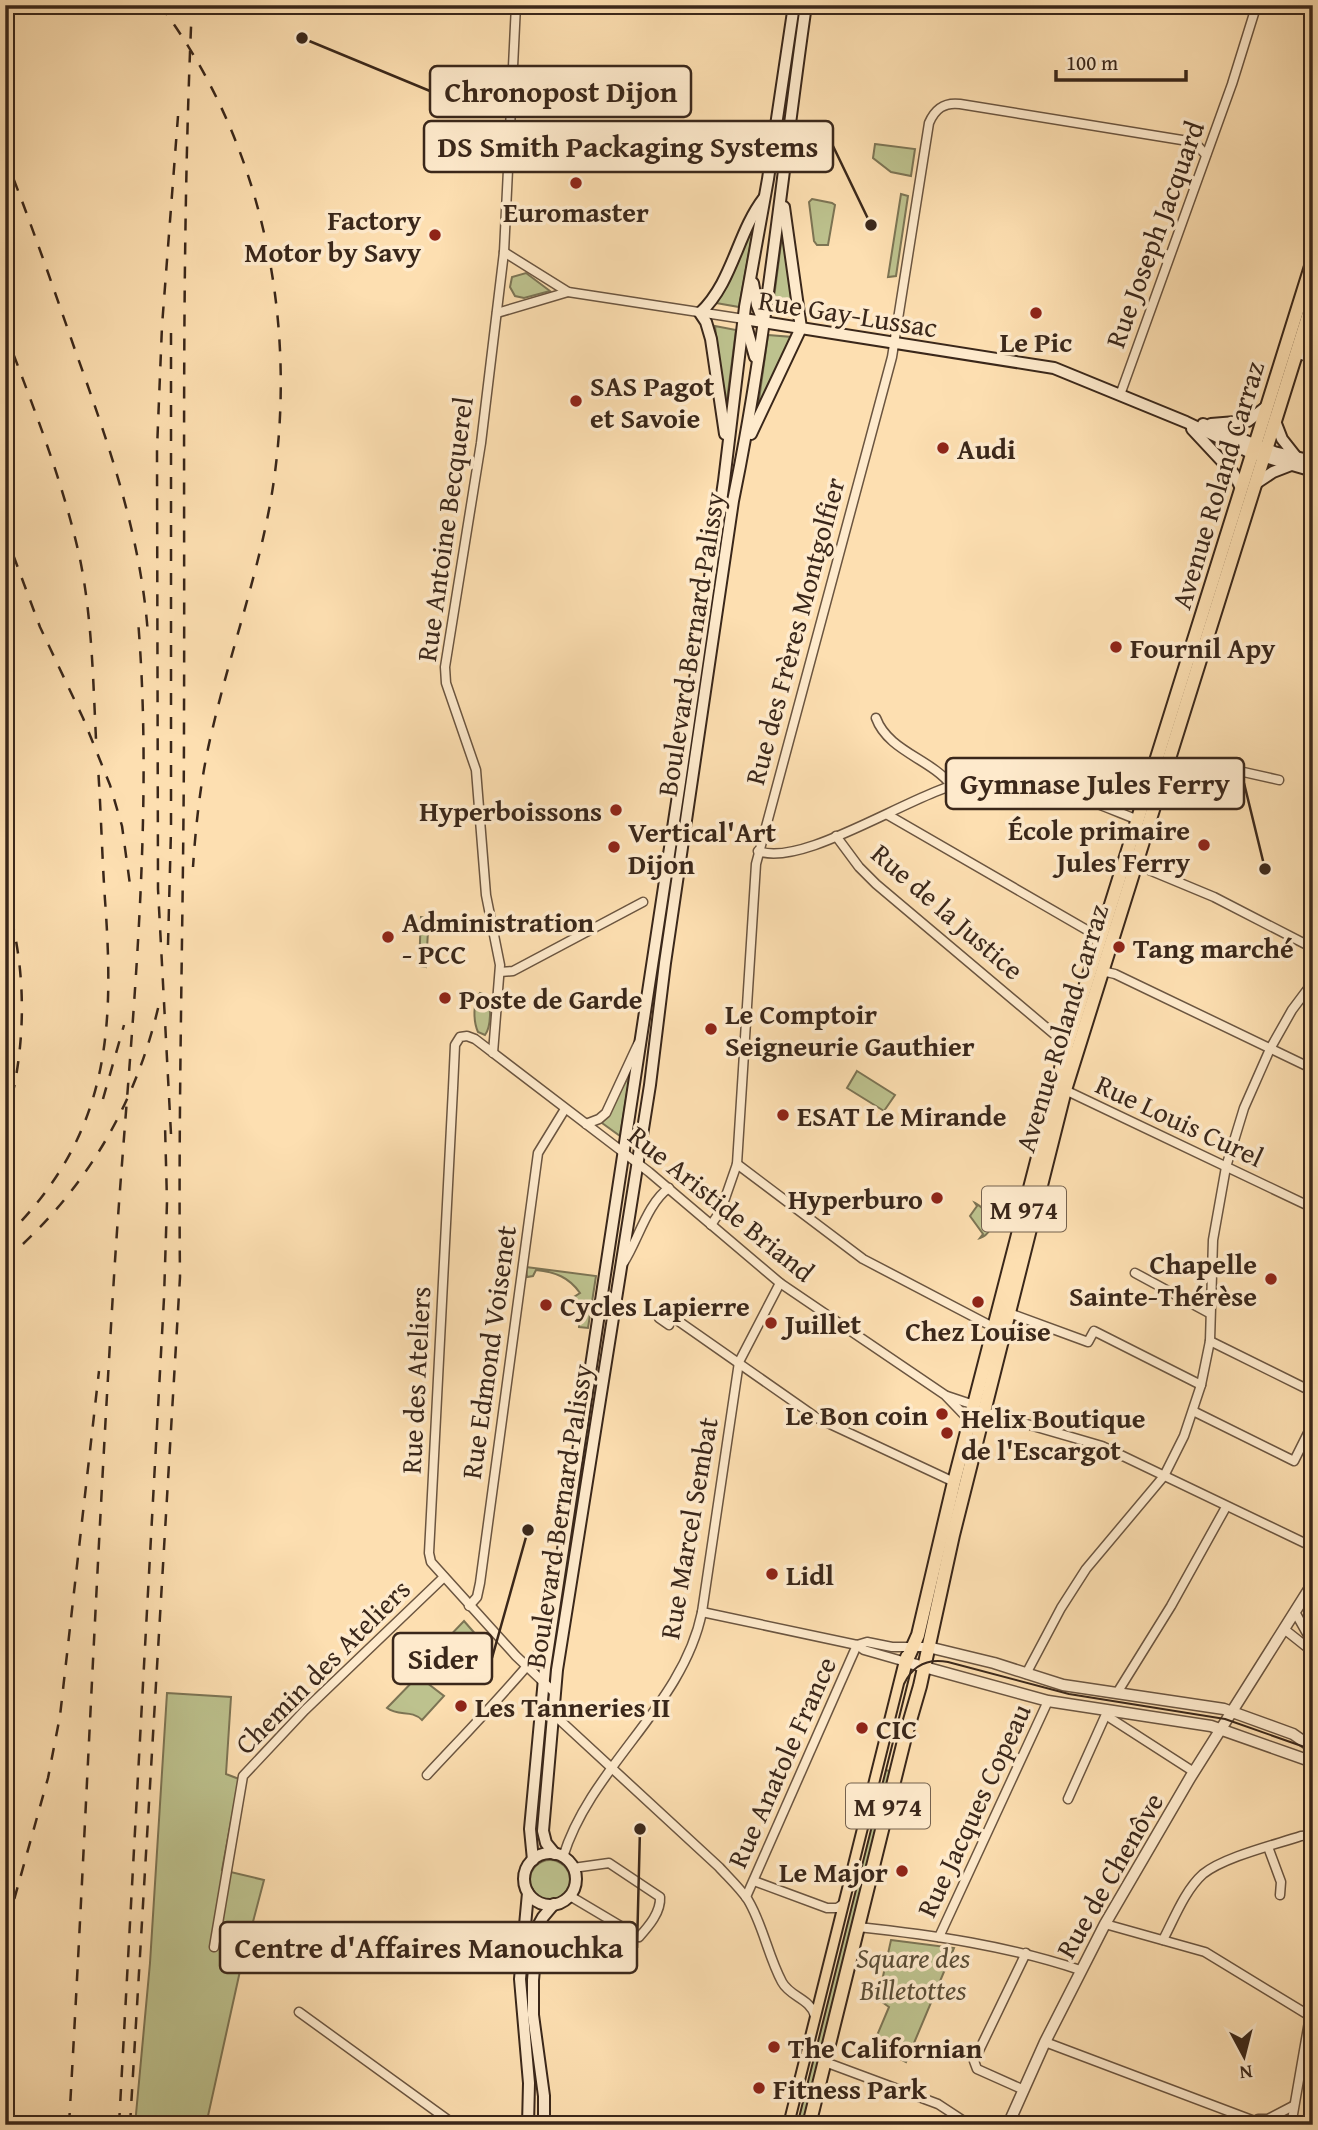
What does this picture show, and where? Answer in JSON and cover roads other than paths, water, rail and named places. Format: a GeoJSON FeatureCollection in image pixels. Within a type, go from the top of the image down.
{"type":"FeatureCollection","features":[{"type":"Feature","properties":{"kind":"main road","name":"Boulevard Bernard Palissy"},"geometry":{"type":"LineString","coordinates":[[548,1705],[543,1682],[600,1318],[744,319],[794,5]]}},
{"type":"Feature","properties":{"kind":"main road","name":"Boulevard Bernard Palissy"},"geometry":{"type":"LineString","coordinates":[[548,1705],[555,1693],[638,1164],[733,501],[764,322],[806,5]]}},
{"type":"Feature","properties":{"kind":"main road"},"geometry":{"type":"LineString","coordinates":[[745,444],[801,328],[782,190]]}},
{"type":"Feature","properties":{"kind":"main road"},"geometry":{"type":"LineString","coordinates":[[727,448],[711,339],[706,321],[700,313],[718,291],[754,211],[765,196]]}},
{"type":"Feature","properties":{"kind":"main road","name":"Avenue Roland Carraz"},"geometry":{"type":"LineString","coordinates":[[947,1534],[954,1482],[970,1421],[980,1408],[1009,1313],[1065,1090],[1255,484],[1266,407],[1313,260]]}},
{"type":"Feature","properties":{"kind":"main road"},"geometry":{"type":"LineString","coordinates":[[751,274],[757,305],[764,322]]}},
{"type":"Feature","properties":{"kind":"main road","name":"Avenue Roland Carraz"},"geometry":{"type":"LineString","coordinates":[[947,1534],[979,1434],[980,1408],[993,1327],[1067,1045],[1099,937],[1241,488],[1275,421],[1313,300]]}},
{"type":"Feature","properties":{"kind":"main road"},"geometry":{"type":"LineString","coordinates":[[744,319],[757,364]]}},
{"type":"Feature","properties":{"kind":"main road","name":"Rue Gay-Lussac"},"geometry":{"type":"LineString","coordinates":[[744,319],[1047,366],[1259,451]]}},
{"type":"Feature","properties":{"kind":"main road"},"geometry":{"type":"LineString","coordinates":[[1205,424],[1248,421],[1266,407]]}},
{"type":"Feature","properties":{"kind":"main road"},"geometry":{"type":"LineString","coordinates":[[1275,421],[1294,461]]}},
{"type":"Feature","properties":{"kind":"main road"},"geometry":{"type":"LineString","coordinates":[[1186,422],[1234,474],[1241,488]]}},
{"type":"Feature","properties":{"kind":"main road","name":"Rue Gay-Lussac"},"geometry":{"type":"LineString","coordinates":[[1186,422],[1205,424],[1259,451]]}},
{"type":"Feature","properties":{"kind":"main road"},"geometry":{"type":"LineString","coordinates":[[1259,451],[1294,461],[1313,471]]}},
{"type":"Feature","properties":{"kind":"main road"},"geometry":{"type":"LineString","coordinates":[[1255,484],[1294,461],[1313,461]]}},
{"type":"Feature","properties":{"kind":"main road"},"geometry":{"type":"LineString","coordinates":[[1099,937],[1102,971]]}},
{"type":"Feature","properties":{"kind":"main road","name":"M 974"},"geometry":{"type":"LineString","coordinates":[[790,2125],[906,1662],[919,1633],[938,1549],[947,1534]]}},
{"type":"Feature","properties":{"kind":"main road","name":"M 974"},"geometry":{"type":"LineString","coordinates":[[809,2125],[920,1686],[947,1534]]}},
{"type":"Feature","properties":{"kind":"main road"},"geometry":{"type":"LineString","coordinates":[[548,1705],[544,1831],[546,1843],[573,1868],[575,1882],[570,1896],[554,1905],[538,1926],[533,2015],[544,2096],[552,2125]]}},
{"type":"Feature","properties":{"kind":"main road"},"geometry":{"type":"LineString","coordinates":[[533,1860],[530,1829],[548,1705]]}},
{"type":"Feature","properties":{"kind":"main road"},"geometry":{"type":"LineString","coordinates":[[528,2125],[529,2084],[520,1979],[528,1893],[524,1879],[528,1865],[533,1860],[543,1854],[559,1856]]}},
{"type":"Feature","properties":{"kind":"main road"},"geometry":{"type":"LineString","coordinates":[[528,1893],[540,1903],[554,1905]]}},
{"type":"Feature","properties":{"kind":"main road"},"geometry":{"type":"LineString","coordinates":[[544,2096],[544,2125]]}},
{"type":"Feature","properties":{"kind":"street","name":"Rue Antoine Becquerel"},"geometry":{"type":"LineString","coordinates":[[493,1053],[500,972],[486,895],[477,770],[454,710],[445,675],[453,609],[481,443],[504,252],[516,5]]}},
{"type":"Feature","properties":{"kind":"street","name":"Rue Joseph Jacquard"},"geometry":{"type":"LineString","coordinates":[[1120,396],[1232,84],[1256,7]]}},
{"type":"Feature","properties":{"kind":"street","name":"Rue des Frères Montgolfier"},"geometry":{"type":"LineString","coordinates":[[711,1225],[721,1210],[737,1164],[748,965],[758,851],[895,344],[929,123],[938,108],[953,103],[1188,141],[1206,155]]}},
{"type":"Feature","properties":{"kind":"street","name":"Rue Gay-Lussac"},"geometry":{"type":"LineString","coordinates":[[504,252],[568,292],[744,319]]}},
{"type":"Feature","properties":{"kind":"street"},"geometry":{"type":"LineString","coordinates":[[497,313],[568,292]]}},
{"type":"Feature","properties":{"kind":"street"},"geometry":{"type":"LineString","coordinates":[[1296,354],[1313,359]]}},
{"type":"Feature","properties":{"kind":"street"},"geometry":{"type":"LineString","coordinates":[[876,718],[880,729],[915,758],[947,779],[951,785]]}},
{"type":"Feature","properties":{"kind":"street"},"geometry":{"type":"LineString","coordinates":[[1159,788],[1174,787],[1230,769],[1279,780]]}},
{"type":"Feature","properties":{"kind":"street"},"geometry":{"type":"LineString","coordinates":[[758,851],[772,855],[786,854],[888,815],[951,785],[974,780],[1034,783],[1138,820]]}},
{"type":"Feature","properties":{"kind":"street"},"geometry":{"type":"LineString","coordinates":[[888,815],[1099,937]]}},
{"type":"Feature","properties":{"kind":"street","name":"Rue de la Justice"},"geometry":{"type":"LineString","coordinates":[[836,836],[845,851],[876,884],[1067,1045]]}},
{"type":"Feature","properties":{"kind":"street"},"geometry":{"type":"LineString","coordinates":[[1137,865],[1214,897],[1313,948]]}},
{"type":"Feature","properties":{"kind":"street"},"geometry":{"type":"LineString","coordinates":[[500,972],[513,971],[643,902]]}},
{"type":"Feature","properties":{"kind":"street"},"geometry":{"type":"LineString","coordinates":[[1102,971],[1119,976],[1313,1069]]}},
{"type":"Feature","properties":{"kind":"street"},"geometry":{"type":"LineString","coordinates":[[1026,1674],[1061,1608],[1086,1569],[1164,1476],[1184,1436],[1201,1385],[1210,1341],[1213,1240],[1226,1167],[1244,1108],[1270,1049],[1292,1010],[1313,982]]}},
{"type":"Feature","properties":{"kind":"street","name":"Rue des Ateliers"},"geometry":{"type":"LineString","coordinates":[[475,1039],[464,1036],[456,1042],[430,1563],[525,1666],[555,1693]]}},
{"type":"Feature","properties":{"kind":"street","name":"Boulevard Bernard Palissy"},"geometry":{"type":"LineString","coordinates":[[586,1124],[606,1112],[641,1038]]}},
{"type":"Feature","properties":{"kind":"street","name":"Rue Aristide Briand"},"geometry":{"type":"LineString","coordinates":[[475,1039],[638,1164],[780,1283],[945,1395],[970,1421]]}},
{"type":"Feature","properties":{"kind":"street","name":"Rue Louis Curel"},"geometry":{"type":"LineString","coordinates":[[1065,1090],[1313,1208]]}},
{"type":"Feature","properties":{"kind":"street","name":"Rue Edmond Voisenet"},"geometry":{"type":"LineString","coordinates":[[469,1606],[477,1597],[480,1583],[538,1153],[565,1109]]}},
{"type":"Feature","properties":{"kind":"street"},"geometry":{"type":"LineString","coordinates":[[737,1164],[863,1259],[993,1327]]}},
{"type":"Feature","properties":{"kind":"street"},"geometry":{"type":"LineString","coordinates":[[621,1266],[635,1245],[657,1198],[668,1188]]}},
{"type":"Feature","properties":{"kind":"street"},"geometry":{"type":"LineString","coordinates":[[1135,1273],[1209,1313]]}},
{"type":"Feature","properties":{"kind":"street","name":"Rue Marcel Sembat"},"geometry":{"type":"LineString","coordinates":[[559,1856],[612,1768],[682,1669],[697,1636],[739,1362],[780,1283]]}},
{"type":"Feature","properties":{"kind":"street"},"geometry":{"type":"LineString","coordinates":[[669,1325],[659,1318],[664,1311],[817,1418],[954,1482]]}},
{"type":"Feature","properties":{"kind":"street"},"geometry":{"type":"LineString","coordinates":[[1009,1313],[1088,1342],[1094,1331],[1201,1385]]}},
{"type":"Feature","properties":{"kind":"street"},"geometry":{"type":"LineString","coordinates":[[1210,1341],[1313,1392]]}},
{"type":"Feature","properties":{"kind":"street","name":"Rue Aristide Briand"},"geometry":{"type":"LineString","coordinates":[[945,1395],[1102,1446],[1313,1547]]}},
{"type":"Feature","properties":{"kind":"street"},"geometry":{"type":"LineString","coordinates":[[1193,1411],[1294,1461],[1313,1423]]}},
{"type":"Feature","properties":{"kind":"street"},"geometry":{"type":"LineString","coordinates":[[1117,1693],[1171,1606],[1226,1507]]}},
{"type":"Feature","properties":{"kind":"street","name":"Chemin des Ateliers"},"geometry":{"type":"LineString","coordinates":[[214,1947],[224,1875],[243,1776],[305,1710],[444,1577]]}},
{"type":"Feature","properties":{"kind":"street","name":"Rue de Chenôve"},"geometry":{"type":"LineString","coordinates":[[1009,2125],[1045,2042],[1105,1924],[1194,1772],[1312,1586]]}},
{"type":"Feature","properties":{"kind":"street"},"geometry":{"type":"LineString","coordinates":[[702,1612],[857,1645],[864,1650],[1048,1701],[1107,1714],[1222,1729],[1313,1762]]}},
{"type":"Feature","properties":{"kind":"street"},"geometry":{"type":"LineString","coordinates":[[1295,1612],[1309,1637],[1310,1650]]}},
{"type":"Feature","properties":{"kind":"street"},"geometry":{"type":"LineString","coordinates":[[1284,1629],[1310,1650]]}},
{"type":"Feature","properties":{"kind":"street"},"geometry":{"type":"LineString","coordinates":[[427,1775],[514,1683],[525,1666],[550,1639]]}},
{"type":"Feature","properties":{"kind":"street"},"geometry":{"type":"LineString","coordinates":[[857,1645],[867,1642],[892,1647],[911,1647],[929,1641],[1063,1685],[1233,1711],[1293,1734],[1313,1748]]}},
{"type":"Feature","properties":{"kind":"street","name":"Rue Anatole France"},"geometry":{"type":"LineString","coordinates":[[746,1897],[857,1645]]}},
{"type":"Feature","properties":{"kind":"street","name":"Rue Jacques Copeau"},"geometry":{"type":"LineString","coordinates":[[939,1937],[1048,1701]]}},
{"type":"Feature","properties":{"kind":"street"},"geometry":{"type":"LineString","coordinates":[[548,1705],[719,1867],[746,1897],[782,1982],[791,1993],[812,2007],[816,2026]]}},
{"type":"Feature","properties":{"kind":"street"},"geometry":{"type":"LineString","coordinates":[[1107,1714],[1194,1772]]}},
{"type":"Feature","properties":{"kind":"street"},"geometry":{"type":"LineString","coordinates":[[1068,1798],[1107,1714]]}},
{"type":"Feature","properties":{"kind":"street"},"geometry":{"type":"LineString","coordinates":[[1163,1940],[1194,1885],[1216,1865],[1305,1835],[1313,1835]]}},
{"type":"Feature","properties":{"kind":"street"},"geometry":{"type":"LineString","coordinates":[[1268,1847],[1281,1882],[1280,1895]]}},
{"type":"Feature","properties":{"kind":"street"},"geometry":{"type":"LineString","coordinates":[[570,1896],[639,1937],[661,1905],[660,1897],[608,1863],[573,1868]]}},
{"type":"Feature","properties":{"kind":"street"},"geometry":{"type":"LineString","coordinates":[[754,1881],[827,1909],[837,1908],[846,1902]]}},
{"type":"Feature","properties":{"kind":"street"},"geometry":{"type":"LineString","coordinates":[[1105,1924],[1205,1952],[1311,2016],[1289,2125]]}},
{"type":"Feature","properties":{"kind":"street"},"geometry":{"type":"LineString","coordinates":[[858,1927],[939,1937],[1026,1953],[1080,1970]]}},
{"type":"Feature","properties":{"kind":"street"},"geometry":{"type":"LineString","coordinates":[[1024,2090],[977,2069],[974,2060],[1026,1953]]}},
{"type":"Feature","properties":{"kind":"street"},"geometry":{"type":"LineString","coordinates":[[299,2012],[455,2125]]}},
{"type":"Feature","properties":{"kind":"street"},"geometry":{"type":"LineString","coordinates":[[1045,2042],[1265,2125]]}},
{"type":"Feature","properties":{"kind":"street"},"geometry":{"type":"LineString","coordinates":[[825,2062],[938,2104],[970,2125]]}},
{"type":"Feature","properties":{"kind":"street"},"geometry":{"type":"LineString","coordinates":[[1253,2122],[1268,2119],[1293,2106]]}},
{"type":"Feature","properties":{"kind":"tram line"},"geometry":{"type":"LineString","coordinates":[[794,2125],[904,1684],[921,1664],[948,1662],[1069,1694],[1225,1719],[1313,1750]]}},
{"type":"Feature","properties":{"kind":"railway"},"geometry":{"type":"LineString","coordinates":[[160,5],[196,59],[226,117],[249,178],[266,241],[276,305],[281,370],[279,435],[271,499],[208,748],[193,867]]}},
{"type":"Feature","properties":{"kind":"railway"},"geometry":{"type":"LineString","coordinates":[[130,2125],[180,1277],[185,271],[192,5]]}},
{"type":"Feature","properties":{"kind":"railway"},"geometry":{"type":"LineString","coordinates":[[171,1134],[158,889],[157,449],[162,326],[178,116]]}},
{"type":"Feature","properties":{"kind":"railway"},"geometry":{"type":"LineString","coordinates":[[5,157],[111,454],[138,561],[148,635]]}},
{"type":"Feature","properties":{"kind":"railway"},"geometry":{"type":"LineString","coordinates":[[168,945],[171,830],[171,330]]}},
{"type":"Feature","properties":{"kind":"railway"},"geometry":{"type":"LineString","coordinates":[[5,332],[56,472],[80,559],[90,626],[96,739]]}},
{"type":"Feature","properties":{"kind":"railway"},"geometry":{"type":"LineString","coordinates":[[5,533],[40,627],[83,718],[110,785],[122,826],[131,892]]}},
{"type":"Feature","properties":{"kind":"railway"},"geometry":{"type":"LineString","coordinates":[[69,2125],[107,1397],[141,871],[143,703],[138,620]]}},
{"type":"Feature","properties":{"kind":"railway"},"geometry":{"type":"LineString","coordinates":[[5,1238],[39,1200],[65,1162],[85,1123],[97,1082],[105,1040],[108,996],[98,767]]}},
{"type":"Feature","properties":{"kind":"railway"},"geometry":{"type":"LineString","coordinates":[[5,895],[18,952],[22,1010],[18,1067],[5,1124]]}},
{"type":"Feature","properties":{"kind":"railway"},"geometry":{"type":"LineString","coordinates":[[5,1260],[59,1206],[103,1145],[136,1077],[159,1004]]}},
{"type":"Feature","properties":{"kind":"railway"},"geometry":{"type":"LineString","coordinates":[[103,1099],[124,1025]]}},
{"type":"Feature","properties":{"kind":"railway"},"geometry":{"type":"LineString","coordinates":[[119,2125],[164,1298],[167,1202],[165,1125]]}},
{"type":"Feature","properties":{"kind":"railway"},"geometry":{"type":"LineString","coordinates":[[5,1946],[14,1900],[48,1778],[60,1716],[99,1371]]}},
{"type":"Feature","properties":{"kind":"railway"},"geometry":{"type":"LineString","coordinates":[[5,2087],[11,2125]]}},
{"type":"Feature","properties":{"kind":"place","name":"Chronopost Dijon"},"geometry":{"type":"Point","coordinates":[302,38]}},
{"type":"Feature","properties":{"kind":"place","name":"Euromaster"},"geometry":{"type":"Point","coordinates":[576,183]}},
{"type":"Feature","properties":{"kind":"place","name":"DS Smith Packaging Systems"},"geometry":{"type":"Point","coordinates":[871,225]}},
{"type":"Feature","properties":{"kind":"place","name":"Factory Motor by Savy"},"geometry":{"type":"Point","coordinates":[435,235]}},
{"type":"Feature","properties":{"kind":"place","name":"Le Pic"},"geometry":{"type":"Point","coordinates":[1036,313]}},
{"type":"Feature","properties":{"kind":"place","name":"SAS Pagot et Savoie"},"geometry":{"type":"Point","coordinates":[576,401]}},
{"type":"Feature","properties":{"kind":"place","name":"Audi"},"geometry":{"type":"Point","coordinates":[943,448]}},
{"type":"Feature","properties":{"kind":"place","name":"Fournil Apy"},"geometry":{"type":"Point","coordinates":[1116,647]}},
{"type":"Feature","properties":{"kind":"place","name":"Hyperboissons"},"geometry":{"type":"Point","coordinates":[616,810]}},
{"type":"Feature","properties":{"kind":"place","name":"École primaire Jules Ferry"},"geometry":{"type":"Point","coordinates":[1204,845]}},
{"type":"Feature","properties":{"kind":"place","name":"Vertical'Art Dijon"},"geometry":{"type":"Point","coordinates":[614,847]}},
{"type":"Feature","properties":{"kind":"place","name":"Gymnase Jules Ferry"},"geometry":{"type":"Point","coordinates":[1265,869]}},
{"type":"Feature","properties":{"kind":"place","name":"Administration - PCC"},"geometry":{"type":"Point","coordinates":[388,937]}},
{"type":"Feature","properties":{"kind":"place","name":"Tang marché"},"geometry":{"type":"Point","coordinates":[1119,947]}},
{"type":"Feature","properties":{"kind":"place","name":"Poste de Garde"},"geometry":{"type":"Point","coordinates":[445,998]}},
{"type":"Feature","properties":{"kind":"place","name":"Le Comptoir Seigneurie Gauthier"},"geometry":{"type":"Point","coordinates":[711,1029]}},
{"type":"Feature","properties":{"kind":"place","name":"ESAT Le Mirande"},"geometry":{"type":"Point","coordinates":[783,1115]}},
{"type":"Feature","properties":{"kind":"place","name":"Hyperburo"},"geometry":{"type":"Point","coordinates":[937,1198]}},
{"type":"Feature","properties":{"kind":"place","name":"Chapelle Sainte-Thérèse"},"geometry":{"type":"Point","coordinates":[1271,1279]}},
{"type":"Feature","properties":{"kind":"place","name":"Chez Louise"},"geometry":{"type":"Point","coordinates":[978,1302]}},
{"type":"Feature","properties":{"kind":"place","name":"Cycles Lapierre"},"geometry":{"type":"Point","coordinates":[546,1305]}},
{"type":"Feature","properties":{"kind":"place","name":"Juillet"},"geometry":{"type":"Point","coordinates":[771,1323]}},
{"type":"Feature","properties":{"kind":"place","name":"Le Bon coin"},"geometry":{"type":"Point","coordinates":[942,1414]}},
{"type":"Feature","properties":{"kind":"place","name":"Helix Boutique de l'Escargot"},"geometry":{"type":"Point","coordinates":[947,1433]}},
{"type":"Feature","properties":{"kind":"place","name":"Sider"},"geometry":{"type":"Point","coordinates":[528,1530]}},
{"type":"Feature","properties":{"kind":"place","name":"Lidl"},"geometry":{"type":"Point","coordinates":[772,1574]}},
{"type":"Feature","properties":{"kind":"place","name":"Les Tanneries II"},"geometry":{"type":"Point","coordinates":[461,1706]}},
{"type":"Feature","properties":{"kind":"place","name":"CIC"},"geometry":{"type":"Point","coordinates":[862,1728]}},
{"type":"Feature","properties":{"kind":"place","name":"Centre d'Affaires Manouchka"},"geometry":{"type":"Point","coordinates":[640,1829]}},
{"type":"Feature","properties":{"kind":"place","name":"Le Major"},"geometry":{"type":"Point","coordinates":[902,1871]}},
{"type":"Feature","properties":{"kind":"place","name":"The Californian"},"geometry":{"type":"Point","coordinates":[774,2047]}},
{"type":"Feature","properties":{"kind":"place","name":"Fitness Park"},"geometry":{"type":"Point","coordinates":[759,2088]}},
{"type":"Feature","properties":{"kind":"park label","name":"Square des Billetottes"},"geometry":{"type":"Point","coordinates":[913,1973]}}]}
